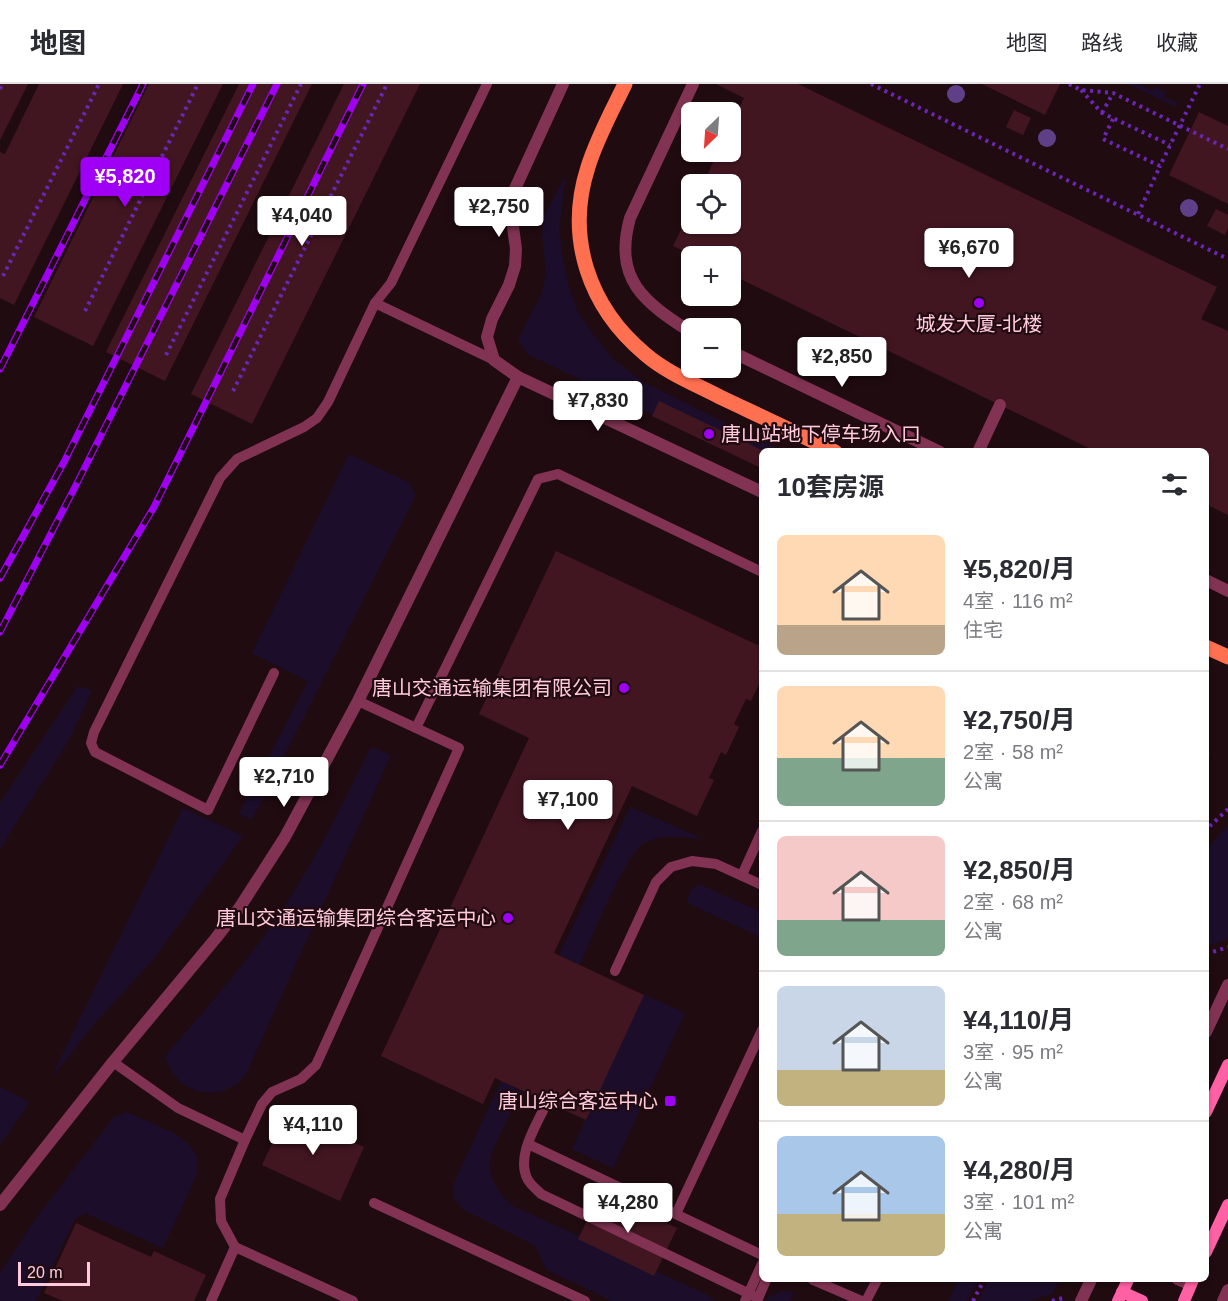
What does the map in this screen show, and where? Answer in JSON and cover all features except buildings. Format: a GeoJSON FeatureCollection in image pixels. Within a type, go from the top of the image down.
{"type":"FeatureCollection","features":[{"type":"Feature","properties":{"kind":"main road"},"geometry":{"type":"LineString","coordinates":[[625,84],[587,168],[581,201],[579,234],[584,262],[596,294],[616,327],[646,356],[681,378],[827,448]]}},
{"type":"Feature","properties":{"kind":"main road"},"geometry":{"type":"LineString","coordinates":[[1209,648],[1228,657]]}},
{"type":"Feature","properties":{"kind":"main road"},"geometry":{"type":"LineString","coordinates":[[1209,1106],[1228,1065]]}},
{"type":"Feature","properties":{"kind":"main road"},"geometry":{"type":"LineString","coordinates":[[1210,1231],[1228,1205]]}},
{"type":"Feature","properties":{"kind":"main road"},"geometry":{"type":"LineString","coordinates":[[1127,1282],[1120,1297],[1142,1301]]}},
{"type":"Feature","properties":{"kind":"main road"},"geometry":{"type":"LineString","coordinates":[[1184,1301],[1192,1283]]}},
{"type":"Feature","properties":{"kind":"street"},"geometry":{"type":"LineString","coordinates":[[563,84],[513,193],[511,212],[516,249],[515,266],[509,285],[492,319],[487,337],[494,360],[518,377],[759,491]]}},
{"type":"Feature","properties":{"kind":"street"},"geometry":{"type":"LineString","coordinates":[[681,326],[641,295],[629,274],[626,235],[630,218],[693,84]]}},
{"type":"Feature","properties":{"kind":"street"},"geometry":{"type":"LineString","coordinates":[[741,356],[932,448]]}},
{"type":"Feature","properties":{"kind":"street"},"geometry":{"type":"LineString","coordinates":[[0,1205],[240,907],[304,803],[358,701],[518,377]]}},
{"type":"Feature","properties":{"kind":"street"},"geometry":{"type":"LineString","coordinates":[[980,448],[1000,405]]}},
{"type":"Feature","properties":{"kind":"street"},"geometry":{"type":"LineString","coordinates":[[1209,582],[1228,591]]}},
{"type":"Feature","properties":{"kind":"street"},"geometry":{"type":"LineString","coordinates":[[1209,1026],[1228,985]]}},
{"type":"Feature","properties":{"kind":"street"},"geometry":{"type":"LineString","coordinates":[[1081,1301],[1090,1282]]}},
{"type":"Feature","properties":{"kind":"street"},"geometry":{"type":"LineString","coordinates":[[1223,1301],[1228,1290]]}},
{"type":"Feature","properties":{"kind":"lane"},"geometry":{"type":"LineString","coordinates":[[274,673],[208,810],[95,752],[92,743],[94,732],[220,478],[237,459],[304,427],[317,418],[328,402],[375,303],[391,283],[487,84]]}},
{"type":"Feature","properties":{"kind":"lane"},"geometry":{"type":"LineString","coordinates":[[375,303],[494,360]]}},
{"type":"Feature","properties":{"kind":"lane"},"geometry":{"type":"LineString","coordinates":[[416,728],[538,479],[558,474],[759,571]]}},
{"type":"Feature","properties":{"kind":"lane"},"geometry":{"type":"LineString","coordinates":[[353,1301],[235,1247],[221,1221],[220,1199],[262,1104],[272,1092],[301,1079],[316,1065],[459,748],[358,701]]}},
{"type":"Feature","properties":{"kind":"lane"},"geometry":{"type":"LineString","coordinates":[[742,875],[759,838]]}},
{"type":"Feature","properties":{"kind":"lane"},"geometry":{"type":"LineString","coordinates":[[615,971],[656,882],[671,867],[692,861],[716,864],[759,884]]}},
{"type":"Feature","properties":{"kind":"lane"},"geometry":{"type":"LineString","coordinates":[[676,1214],[759,1036]]}},
{"type":"Feature","properties":{"kind":"lane"},"geometry":{"type":"LineString","coordinates":[[113,1062],[178,1108],[245,1140]]}},
{"type":"Feature","properties":{"kind":"lane"},"geometry":{"type":"LineString","coordinates":[[546,1104],[528,1144],[523,1163],[528,1180],[541,1194],[752,1298]]}},
{"type":"Feature","properties":{"kind":"lane"},"geometry":{"type":"LineString","coordinates":[[528,1144],[759,1254]]}},
{"type":"Feature","properties":{"kind":"lane"},"geometry":{"type":"LineString","coordinates":[[374,1203],[585,1301]]}},
{"type":"Feature","properties":{"kind":"lane"},"geometry":{"type":"LineString","coordinates":[[211,1301],[235,1247]]}},
{"type":"Feature","properties":{"kind":"lane"},"geometry":{"type":"LineString","coordinates":[[752,1298],[759,1274]]}},
{"type":"Feature","properties":{"kind":"lane"},"geometry":{"type":"LineString","coordinates":[[752,1298],[764,1282]]}},
{"type":"Feature","properties":{"kind":"lane"},"geometry":{"type":"LineString","coordinates":[[818,1282],[864,1301],[876,1282]]}},
{"type":"Feature","properties":{"kind":"path"},"geometry":{"type":"LineString","coordinates":[[0,89],[2,84]]}},
{"type":"Feature","properties":{"kind":"path"},"geometry":{"type":"LineString","coordinates":[[3,276],[99,84]]}},
{"type":"Feature","properties":{"kind":"path"},"geometry":{"type":"LineString","coordinates":[[85,311],[198,84]]}},
{"type":"Feature","properties":{"kind":"path"},"geometry":{"type":"LineString","coordinates":[[166,355],[301,84]]}},
{"type":"Feature","properties":{"kind":"path"},"geometry":{"type":"LineString","coordinates":[[233,391],[387,84]]}},
{"type":"Feature","properties":{"kind":"path"},"geometry":{"type":"LineString","coordinates":[[871,84],[1228,258]]}},
{"type":"Feature","properties":{"kind":"path"},"geometry":{"type":"LineString","coordinates":[[1069,84],[1081,90],[1102,113],[1170,145]]}},
{"type":"Feature","properties":{"kind":"path"},"geometry":{"type":"LineString","coordinates":[[1138,214],[1200,84]]}},
{"type":"Feature","properties":{"kind":"path"},"geometry":{"type":"LineString","coordinates":[[1081,90],[1113,93],[1228,149]]}},
{"type":"Feature","properties":{"kind":"path"},"geometry":{"type":"LineString","coordinates":[[1102,113],[1113,93]]}},
{"type":"Feature","properties":{"kind":"path"},"geometry":{"type":"LineString","coordinates":[[1113,119],[1103,140],[1160,166]]}},
{"type":"Feature","properties":{"kind":"path"},"geometry":{"type":"LineString","coordinates":[[1209,828],[1228,809]]}},
{"type":"Feature","properties":{"kind":"path"},"geometry":{"type":"LineString","coordinates":[[1209,953],[1228,947]]}},
{"type":"Feature","properties":{"kind":"path"},"geometry":{"type":"LineString","coordinates":[[973,1301],[983,1282]]}},
{"type":"Feature","properties":{"kind":"path"},"geometry":{"type":"LineString","coordinates":[[1052,1301],[1063,1298]]}},
{"type":"Feature","properties":{"kind":"shaded area"},"geometry":{"type":"Polygon","coordinates":[[[1128,84],[1138,84],[1152,91],[1154,87],[1166,92],[1164,97],[1178,103],[1176,107],[1128,84]]]}},
{"type":"Feature","properties":{"kind":"shaded area"},"geometry":{"type":"Polygon","coordinates":[[[566,175],[559,230],[569,287],[578,312],[614,360],[643,382],[776,448],[759,448],[759,466],[527,354],[518,339],[542,293],[546,274],[542,234],[544,216],[566,175]]]}},
{"type":"Feature","properties":{"kind":"shaded area"},"geometry":{"type":"Polygon","coordinates":[[[349,454],[408,482],[416,495],[252,820],[239,814],[308,681],[252,653],[349,454]]]}},
{"type":"Feature","properties":{"kind":"shaded area"},"geometry":{"type":"Polygon","coordinates":[[[78,686],[92,691],[69,740],[0,849],[0,803],[78,686]]]}},
{"type":"Feature","properties":{"kind":"shaded area"},"geometry":{"type":"Polygon","coordinates":[[[371,747],[391,755],[245,1076],[235,1085],[223,1091],[212,1093],[192,1089],[175,1076],[165,1056],[232,977],[279,915],[324,840],[371,747]]]}},
{"type":"Feature","properties":{"kind":"shaded area"},"geometry":{"type":"Polygon","coordinates":[[[630,807],[703,839],[658,838],[644,843],[636,850],[618,879],[580,965],[559,955],[630,807]]]}},
{"type":"Feature","properties":{"kind":"shaded area"},"geometry":{"type":"Polygon","coordinates":[[[183,808],[243,836],[153,960],[96,1022],[51,1078],[183,808]]]}},
{"type":"Feature","properties":{"kind":"shaded area"},"geometry":{"type":"Polygon","coordinates":[[[1228,824],[1228,936],[1226,940],[1209,945],[1209,847],[1228,824]]]}},
{"type":"Feature","properties":{"kind":"shaded area"},"geometry":{"type":"Polygon","coordinates":[[[700,884],[759,912],[759,937],[686,902],[692,889],[700,884]]]}},
{"type":"Feature","properties":{"kind":"shaded area"},"geometry":{"type":"Polygon","coordinates":[[[643,994],[685,1013],[613,1168],[572,1149],[643,994]]]}},
{"type":"Feature","properties":{"kind":"shaded area"},"geometry":{"type":"Polygon","coordinates":[[[501,1081],[522,1091],[490,1161],[493,1180],[499,1192],[508,1202],[708,1295],[715,1301],[612,1301],[547,1270],[534,1245],[462,1209],[454,1198],[454,1183],[501,1081]]]}},
{"type":"Feature","properties":{"kind":"shaded area"},"geometry":{"type":"Polygon","coordinates":[[[0,1087],[30,1102],[0,1145],[0,1087]]]}},
{"type":"Feature","properties":{"kind":"shaded area"},"geometry":{"type":"Polygon","coordinates":[[[127,1112],[174,1133],[189,1144],[197,1156],[198,1172],[163,1248],[85,1213],[75,1219],[36,1301],[0,1301],[0,1274],[34,1221],[114,1117],[127,1112]]]}},
{"type":"Feature","properties":{"kind":"shaded area"},"geometry":{"type":"Polygon","coordinates":[[[957,1282],[977,1282],[967,1301],[948,1301],[957,1282]]]}},
{"type":"Feature","properties":{"kind":"shaded area"},"geometry":{"type":"Polygon","coordinates":[[[988,1282],[1058,1282],[1052,1294],[1028,1301],[978,1301],[988,1282]]]}},
{"type":"Feature","properties":{"kind":"shaded area"},"geometry":{"type":"Polygon","coordinates":[[[782,1291],[794,1292],[789,1301],[766,1301],[767,1298],[782,1291]]]}},
{"type":"Feature","properties":{"kind":"railway"},"geometry":{"type":"LineString","coordinates":[[0,369],[143,84]]}},
{"type":"Feature","properties":{"kind":"railway"},"geometry":{"type":"LineString","coordinates":[[0,578],[64,462],[253,84]]}},
{"type":"Feature","properties":{"kind":"railway"},"geometry":{"type":"LineString","coordinates":[[0,632],[277,84]]}},
{"type":"Feature","properties":{"kind":"railway"},"geometry":{"type":"LineString","coordinates":[[0,765],[154,507],[363,84]]}},
{"type":"Feature","properties":{"kind":"place","name":"城发大厦-北楼"},"geometry":{"type":"Point","coordinates":[979,303]}},
{"type":"Feature","properties":{"kind":"place","name":"唐山站地下停车场入口"},"geometry":{"type":"Point","coordinates":[709,434]}},
{"type":"Feature","properties":{"kind":"place","name":"唐山交通运输集团有限公司"},"geometry":{"type":"Point","coordinates":[624,688]}},
{"type":"Feature","properties":{"kind":"place","name":"唐山交通运输集团综合客运中心"},"geometry":{"type":"Point","coordinates":[508,918]}},
{"type":"Feature","properties":{"kind":"place","name":"唐山综合客运中心"},"geometry":{"type":"Point","coordinates":[670,1101]}}]}
